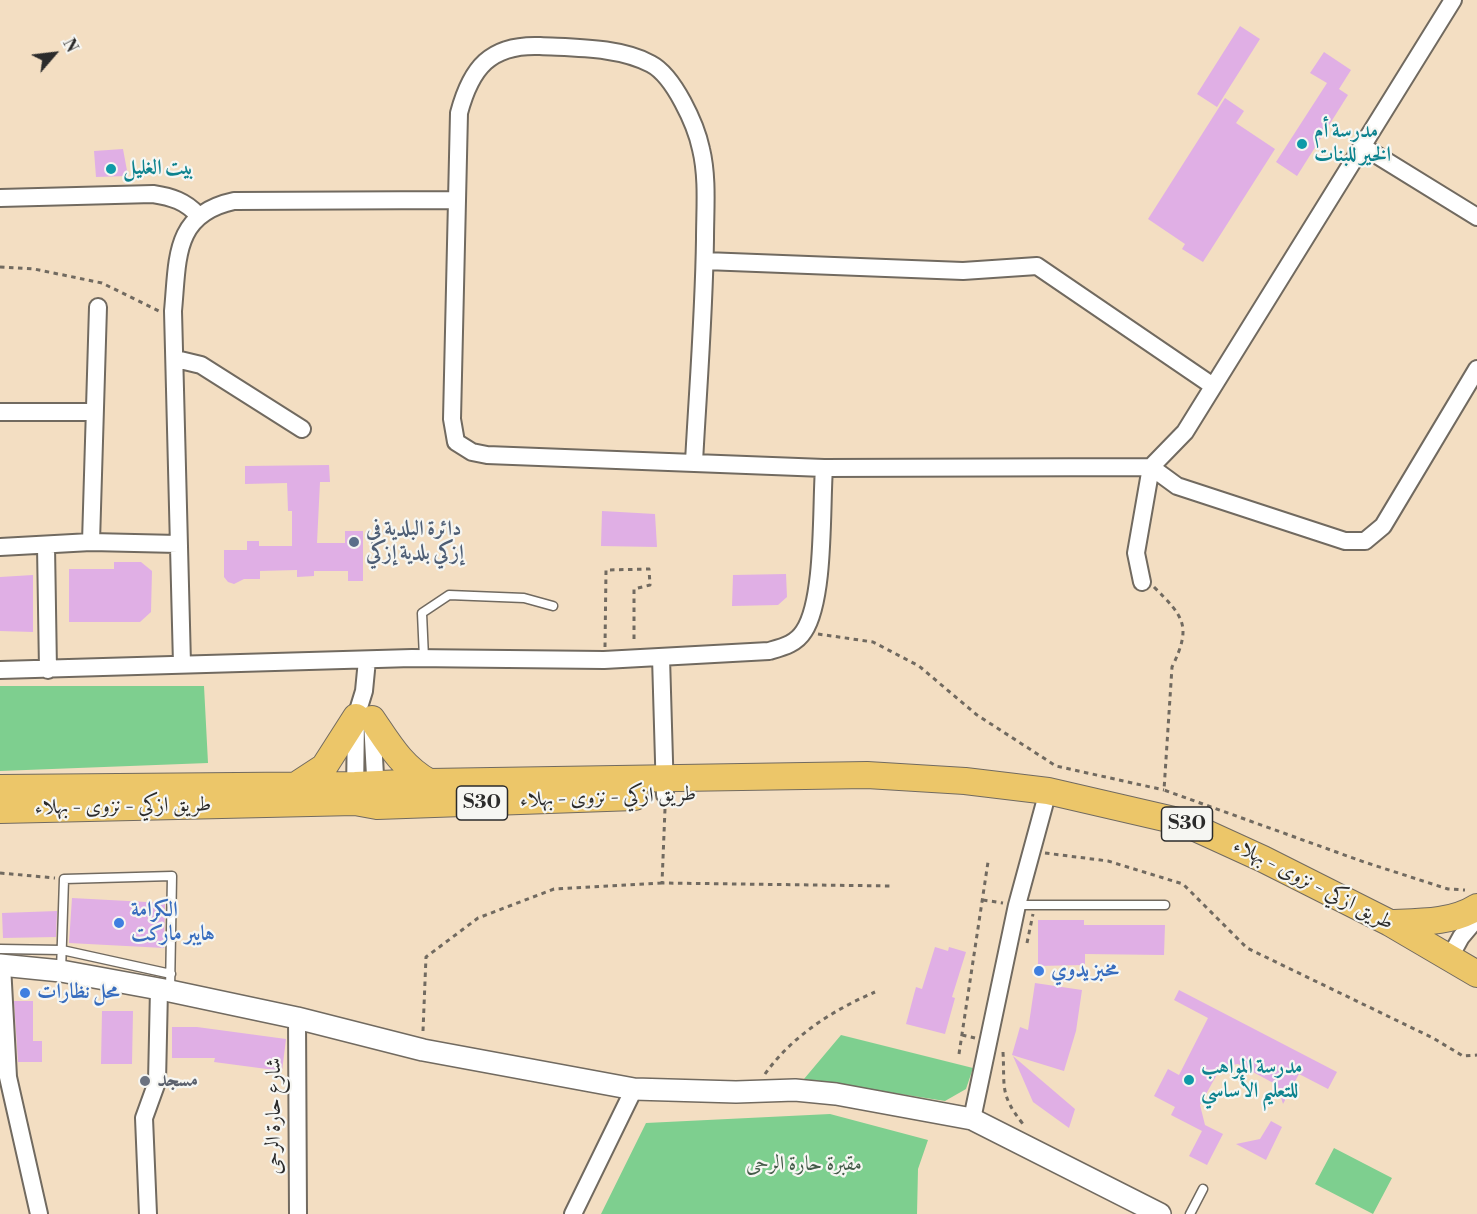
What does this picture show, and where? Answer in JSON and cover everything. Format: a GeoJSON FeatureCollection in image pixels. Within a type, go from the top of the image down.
{"type":"FeatureCollection","features":[{"type":"Feature","properties":{"kind":"main road"},"geometry":{"type":"LineString","coordinates":[[298,784],[324,767],[364,718],[412,772],[429,782]]}},
{"type":"Feature","properties":{"kind":"main road","name":"طريق ازكي - نزوى - بهلاء"},"geometry":{"type":"LineString","coordinates":[[0,788],[298,784],[365,795],[429,782],[861,790],[965,781],[1048,790],[1182,822],[1263,859],[1390,923],[1477,974]]}},
{"type":"Feature","properties":{"kind":"main road","name":"طريق ازكي - نزوى - بهلاء"},"geometry":{"type":"LineString","coordinates":[[0,810],[365,795],[665,788]]}},
{"type":"Feature","properties":{"kind":"main road"},"geometry":{"type":"LineString","coordinates":[[1390,923],[1452,917],[1472,898]]}},
{"type":"Feature","properties":{"kind":"street"},"geometry":{"type":"LineString","coordinates":[[1142,582],[1136,554],[1150,467],[1185,432],[1453,0]]}},
{"type":"Feature","properties":{"kind":"street"},"geometry":{"type":"LineString","coordinates":[[693,462],[705,261],[706,186],[701,149],[692,121],[676,90],[654,65],[625,54],[524,46],[495,53],[476,70],[466,87],[459,113],[453,419],[456,442],[471,452],[487,455],[824,468],[1150,467],[1177,486],[1345,540],[1365,541],[1383,526],[1477,369]]}},
{"type":"Feature","properties":{"kind":"street"},"geometry":{"type":"LineString","coordinates":[[1362,146],[1477,217]]}},
{"type":"Feature","properties":{"kind":"street"},"geometry":{"type":"LineString","coordinates":[[0,198],[153,194],[176,198],[198,215]]}},
{"type":"Feature","properties":{"kind":"street"},"geometry":{"type":"LineString","coordinates":[[182,664],[176,359],[172,310],[177,261],[186,230],[198,215],[214,206],[234,201],[457,200]]}},
{"type":"Feature","properties":{"kind":"street"},"geometry":{"type":"LineString","coordinates":[[705,261],[963,271],[1037,266],[1213,386]]}},
{"type":"Feature","properties":{"kind":"street"},"geometry":{"type":"LineString","coordinates":[[91,542],[98,307]]}},
{"type":"Feature","properties":{"kind":"street"},"geometry":{"type":"LineString","coordinates":[[176,359],[201,365],[302,429]]}},
{"type":"Feature","properties":{"kind":"street"},"geometry":{"type":"LineString","coordinates":[[0,412],[94,412]]}},
{"type":"Feature","properties":{"kind":"street"},"geometry":{"type":"LineString","coordinates":[[0,670],[424,658],[604,660],[770,651],[790,645],[804,632],[817,593],[824,468]]}},
{"type":"Feature","properties":{"kind":"street"},"geometry":{"type":"LineString","coordinates":[[0,547],[91,542],[178,544]]}},
{"type":"Feature","properties":{"kind":"street"},"geometry":{"type":"LineString","coordinates":[[46,546],[48,670]]}},
{"type":"Feature","properties":{"kind":"street"},"geometry":{"type":"LineString","coordinates":[[661,657],[665,788]]}},
{"type":"Feature","properties":{"kind":"street"},"geometry":{"type":"LineString","coordinates":[[365,795],[364,691],[367,660]]}},
{"type":"Feature","properties":{"kind":"street"},"geometry":{"type":"LineString","coordinates":[[972,1119],[1017,905],[1048,790]]}},
{"type":"Feature","properties":{"kind":"street"},"geometry":{"type":"LineString","coordinates":[[1450,957],[1461,937],[1477,918]]}},
{"type":"Feature","properties":{"kind":"street"},"geometry":{"type":"LineString","coordinates":[[39,1214],[8,1077],[1,960],[62,961],[167,984],[423,1050],[634,1089],[795,1090],[836,1094],[972,1119],[1160,1214]]}},
{"type":"Feature","properties":{"kind":"street"},"geometry":{"type":"LineString","coordinates":[[148,1214],[144,1118],[157,1082],[167,984]]}},
{"type":"Feature","properties":{"kind":"street","name":"شارع حارة الرحى"},"geometry":{"type":"LineString","coordinates":[[297,1018],[298,1214]]}},
{"type":"Feature","properties":{"kind":"street"},"geometry":{"type":"LineString","coordinates":[[573,1214],[634,1089]]}},
{"type":"Feature","properties":{"kind":"lane"},"geometry":{"type":"LineString","coordinates":[[424,658],[422,613],[449,595],[524,598],[553,606]]}},
{"type":"Feature","properties":{"kind":"lane"},"geometry":{"type":"LineString","coordinates":[[62,961],[64,879],[172,876],[167,984]]}},
{"type":"Feature","properties":{"kind":"lane"},"geometry":{"type":"LineString","coordinates":[[1017,905],[1165,904]]}},
{"type":"Feature","properties":{"kind":"lane"},"geometry":{"type":"LineString","coordinates":[[1190,1214],[1203,1189]]}},
{"type":"Feature","properties":{"kind":"path"},"geometry":{"type":"LineString","coordinates":[[0,267],[34,269],[102,283],[158,311],[172,310]]}},
{"type":"Feature","properties":{"kind":"path"},"geometry":{"type":"LineString","coordinates":[[604,660],[606,570],[649,569],[650,585],[634,589],[635,658]]}},
{"type":"Feature","properties":{"kind":"path"},"geometry":{"type":"LineString","coordinates":[[1142,582],[1154,587],[1176,610],[1184,625],[1179,652],[1172,667],[1164,790]]}},
{"type":"Feature","properties":{"kind":"path"},"geometry":{"type":"LineString","coordinates":[[804,632],[873,642],[919,666],[977,715],[1056,766],[1164,790],[1472,898]]}},
{"type":"Feature","properties":{"kind":"path"},"geometry":{"type":"LineString","coordinates":[[662,883],[665,788]]}},
{"type":"Feature","properties":{"kind":"path"},"geometry":{"type":"LineString","coordinates":[[1053,855],[1108,861],[1183,884],[1247,948],[1433,1038],[1463,1056],[1477,1055]]}},
{"type":"Feature","properties":{"kind":"path"},"geometry":{"type":"LineString","coordinates":[[959,1054],[988,862]]}},
{"type":"Feature","properties":{"kind":"path"},"geometry":{"type":"LineString","coordinates":[[0,873],[64,879]]}},
{"type":"Feature","properties":{"kind":"path"},"geometry":{"type":"LineString","coordinates":[[423,1050],[423,990],[426,957],[478,918],[554,889],[662,883],[892,886]]}},
{"type":"Feature","properties":{"kind":"path"},"geometry":{"type":"LineString","coordinates":[[1025,950],[1035,906]]}},
{"type":"Feature","properties":{"kind":"path"},"geometry":{"type":"LineString","coordinates":[[752,1091],[768,1070],[806,1032],[843,1007],[875,992]]}},
{"type":"Feature","properties":{"kind":"path"},"geometry":{"type":"LineString","coordinates":[[1003,1049],[1002,1077],[1005,1094],[1015,1114],[1029,1131]]}},
{"type":"Feature","properties":{"kind":"green space"},"geometry":{"type":"Polygon","coordinates":[[[0,686],[204,686],[208,763],[0,771],[0,686]]]}},
{"type":"Feature","properties":{"kind":"green space"},"geometry":{"type":"Polygon","coordinates":[[[841,1035],[973,1068],[966,1089],[945,1101],[804,1079],[841,1035]]]}},
{"type":"Feature","properties":{"kind":"green space","name":"مقبرة حارة الرحى"},"geometry":{"type":"Polygon","coordinates":[[[830,1114],[928,1140],[918,1169],[917,1214],[601,1214],[646,1123],[830,1114]]]}},
{"type":"Feature","properties":{"kind":"green space"},"geometry":{"type":"Polygon","coordinates":[[[1334,1148],[1392,1178],[1373,1214],[1315,1184],[1334,1148]]]}},
{"type":"Feature","properties":{"kind":"building"},"geometry":{"type":"Polygon","coordinates":[[[1240,26],[1260,39],[1217,107],[1197,94],[1240,26]]]}},
{"type":"Feature","properties":{"kind":"building"},"geometry":{"type":"Polygon","coordinates":[[[1324,52],[1351,70],[1339,89],[1348,95],[1297,176],[1276,162],[1327,83],[1310,73],[1324,52]]]}},
{"type":"Feature","properties":{"kind":"building"},"geometry":{"type":"Polygon","coordinates":[[[1225,98],[1244,111],[1236,123],[1275,149],[1203,262],[1182,249],[1185,244],[1148,219],[1225,98]]]}},
{"type":"Feature","properties":{"kind":"building","name":"بيت الغليل"},"geometry":{"type":"Polygon","coordinates":[[[123,149],[128,176],[96,177],[94,151],[123,149]]]}},
{"type":"Feature","properties":{"kind":"building","name":"دائرة البلدية في إزكي بلدية إزكي"},"geometry":{"type":"Polygon","coordinates":[[[329,465],[330,482],[320,482],[317,543],[345,543],[345,531],[363,531],[363,581],[348,581],[348,571],[314,571],[314,576],[297,577],[297,570],[260,571],[260,579],[244,579],[234,584],[228,582],[224,577],[224,550],[247,550],[247,541],[259,541],[259,546],[292,546],[292,511],[288,511],[287,483],[245,484],[245,466],[329,465]]]}},
{"type":"Feature","properties":{"kind":"building"},"geometry":{"type":"Polygon","coordinates":[[[602,511],[655,514],[657,547],[601,546],[602,511]]]}},
{"type":"Feature","properties":{"kind":"building"},"geometry":{"type":"Polygon","coordinates":[[[114,562],[141,562],[152,571],[151,612],[140,622],[69,622],[69,569],[114,569],[114,562]]]}},
{"type":"Feature","properties":{"kind":"building"},"geometry":{"type":"Polygon","coordinates":[[[786,574],[787,597],[778,605],[732,606],[733,575],[786,574]]]}},
{"type":"Feature","properties":{"kind":"building"},"geometry":{"type":"Polygon","coordinates":[[[33,575],[33,632],[0,631],[0,577],[33,575]]]}},
{"type":"Feature","properties":{"kind":"building","name":"الكرامة هايبر ماركت"},"geometry":{"type":"Polygon","coordinates":[[[72,898],[165,903],[164,948],[69,943],[72,898]]]}},
{"type":"Feature","properties":{"kind":"building"},"geometry":{"type":"Polygon","coordinates":[[[57,911],[56,937],[3,938],[2,913],[57,911]]]}},
{"type":"Feature","properties":{"kind":"building"},"geometry":{"type":"Polygon","coordinates":[[[1038,920],[1084,920],[1084,925],[1165,925],[1164,955],[1085,954],[1085,965],[1038,966],[1038,920]]]}},
{"type":"Feature","properties":{"kind":"building"},"geometry":{"type":"Polygon","coordinates":[[[935,947],[948,951],[949,947],[966,952],[952,997],[955,998],[945,1034],[906,1024],[916,987],[922,989],[935,947]]]}},
{"type":"Feature","properties":{"kind":"building"},"geometry":{"type":"Polygon","coordinates":[[[1035,983],[1082,990],[1076,1031],[1064,1071],[1012,1055],[1020,1027],[1028,1030],[1035,983]]]}},
{"type":"Feature","properties":{"kind":"building","name":"مدرسة المواهب للتعليم الأساسي"},"geometry":{"type":"Polygon","coordinates":[[[1179,990],[1337,1072],[1328,1089],[1299,1074],[1283,1104],[1277,1085],[1238,1064],[1221,1067],[1200,1105],[1205,1125],[1223,1134],[1207,1165],[1189,1156],[1202,1131],[1171,1115],[1175,1107],[1154,1096],[1168,1069],[1179,1075],[1208,1018],[1174,1000],[1179,990]]]}},
{"type":"Feature","properties":{"kind":"building"},"geometry":{"type":"Polygon","coordinates":[[[14,1001],[33,1001],[33,1041],[42,1041],[42,1062],[18,1062],[14,1001]]]}},
{"type":"Feature","properties":{"kind":"building"},"geometry":{"type":"Polygon","coordinates":[[[102,1011],[133,1011],[132,1064],[101,1064],[102,1011]]]}},
{"type":"Feature","properties":{"kind":"building"},"geometry":{"type":"Polygon","coordinates":[[[172,1027],[197,1027],[286,1039],[282,1071],[214,1062],[215,1058],[172,1058],[172,1027]]]}},
{"type":"Feature","properties":{"kind":"building"},"geometry":{"type":"Polygon","coordinates":[[[1013,1056],[1075,1109],[1069,1128],[1033,1102],[1013,1056]]]}},
{"type":"Feature","properties":{"kind":"building"},"geometry":{"type":"Polygon","coordinates":[[[1271,1121],[1282,1127],[1266,1160],[1236,1144],[1260,1139],[1271,1121]]]}},
{"type":"Feature","properties":{"kind":"place","name":"مدرسة أم الخير للبنات"},"geometry":{"type":"Point","coordinates":[1302,144]}},
{"type":"Feature","properties":{"kind":"place","name":"بيت الغليل"},"geometry":{"type":"Point","coordinates":[111,169]}},
{"type":"Feature","properties":{"kind":"place","name":"دائرة البلدية في إزكي بلدية إزكي"},"geometry":{"type":"Point","coordinates":[354,542]}},
{"type":"Feature","properties":{"kind":"place","name":"الكرامة هايبر ماركت"},"geometry":{"type":"Point","coordinates":[119,923]}},
{"type":"Feature","properties":{"kind":"place","name":"مخبز يدوي"},"geometry":{"type":"Point","coordinates":[1039,971]}},
{"type":"Feature","properties":{"kind":"place","name":"محل نظارات"},"geometry":{"type":"Point","coordinates":[25,993]}},
{"type":"Feature","properties":{"kind":"place","name":"مدرسة المواهب للتعليم الأساسي"},"geometry":{"type":"Point","coordinates":[1189,1080]}},
{"type":"Feature","properties":{"kind":"place","name":"مسجد"},"geometry":{"type":"Point","coordinates":[145,1081]}}]}
